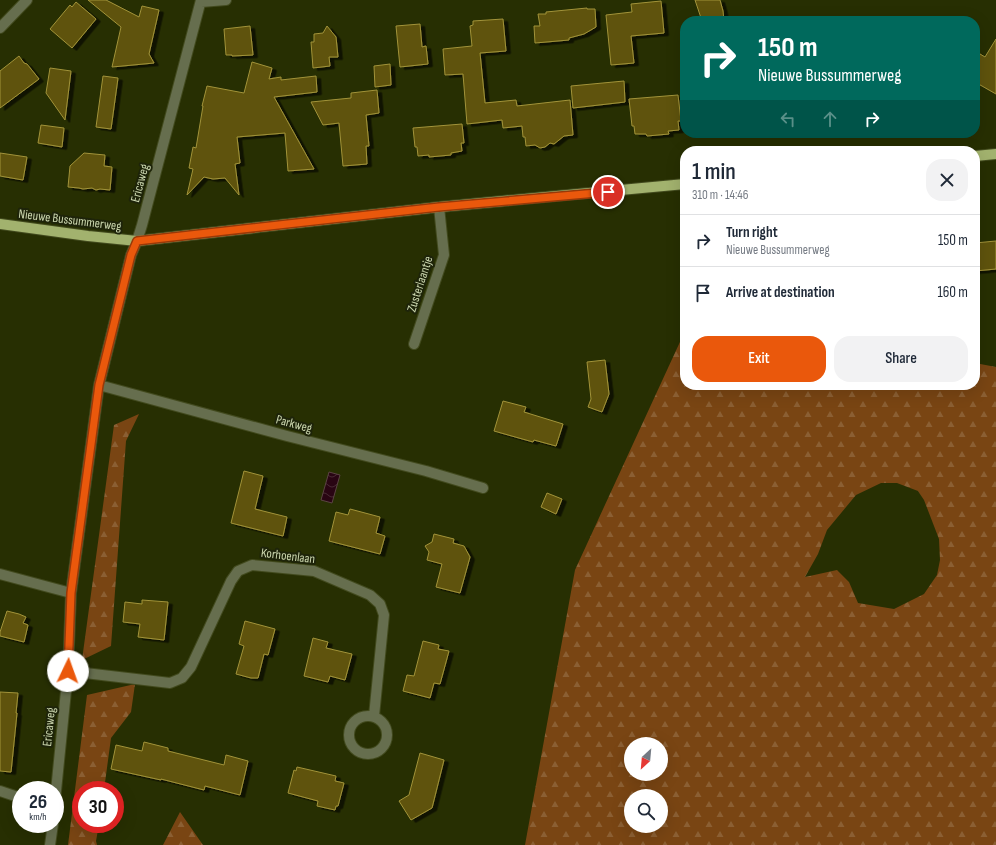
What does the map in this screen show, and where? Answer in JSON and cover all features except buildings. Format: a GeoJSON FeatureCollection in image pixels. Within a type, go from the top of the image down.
{"type":"FeatureCollection","features":[{"type":"Feature","properties":{"kind":"main road"},"geometry":{"type":"LineString","coordinates":[[980,155],[994,153]]}},
{"type":"Feature","properties":{"kind":"main road","name":"Nieuwe Bussummerweg"},"geometry":{"type":"LineString","coordinates":[[0,224],[137,241],[439,207],[680,184]]}},
{"type":"Feature","properties":{"kind":"street"},"geometry":{"type":"LineString","coordinates":[[0,28],[27,0]]}},
{"type":"Feature","properties":{"kind":"street"},"geometry":{"type":"LineString","coordinates":[[201,1],[226,0]]}},
{"type":"Feature","properties":{"kind":"street","name":"Ericaweg"},"geometry":{"type":"LineString","coordinates":[[57,781],[68,671],[71,593],[99,385],[131,255],[137,241],[201,1]]}},
{"type":"Feature","properties":{"kind":"street","name":"Zusterlaantje"},"geometry":{"type":"LineString","coordinates":[[414,344],[444,255],[439,207]]}},
{"type":"Feature","properties":{"kind":"street","name":"Parkweg"},"geometry":{"type":"LineString","coordinates":[[99,385],[287,436],[426,471],[483,488]]}},
{"type":"Feature","properties":{"kind":"street","name":"Korhoenlaan"},"geometry":{"type":"LineString","coordinates":[[68,671],[170,683],[182,678],[191,667],[231,581],[238,571],[252,565],[314,571],[370,595],[380,604],[384,615],[374,716]]}},
{"type":"Feature","properties":{"kind":"street"},"geometry":{"type":"LineString","coordinates":[[0,574],[71,593]]}},
{"type":"Feature","properties":{"kind":"street"},"geometry":{"type":"LineString","coordinates":[[0,791],[12,795]]}},
{"type":"Feature","properties":{"kind":"street"},"geometry":{"type":"LineString","coordinates":[[50,845],[52,833]]}},
{"type":"Feature","properties":{"kind":"green space"},"geometry":{"type":"Polygon","coordinates":[[[680,342],[680,390],[980,390],[980,364],[996,367],[996,845],[525,845],[575,570],[680,342]],[[881,483],[856,495],[827,530],[818,554],[805,577],[837,570],[849,582],[858,603],[894,609],[924,594],[937,575],[940,560],[939,539],[924,500],[918,491],[897,483],[881,483]]]}},
{"type":"Feature","properties":{"kind":"green space"},"geometry":{"type":"Polygon","coordinates":[[[139,414],[126,441],[111,646],[82,660],[114,425],[139,414]]]}},
{"type":"Feature","properties":{"kind":"green space"},"geometry":{"type":"Polygon","coordinates":[[[135,684],[131,712],[111,738],[105,781],[76,781],[87,695],[135,684]]]}},
{"type":"Feature","properties":{"kind":"green space"},"geometry":{"type":"Polygon","coordinates":[[[180,812],[203,845],[163,845],[180,812]]]}},
{"type":"Feature","properties":{"kind":"green space"},"geometry":{"type":"Polygon","coordinates":[[[72,813],[72,833],[97,833],[97,845],[68,845],[72,813]]]}},
{"type":"Feature","properties":{"kind":"water"},"geometry":{"type":"Polygon","coordinates":[[[329,472],[340,475],[332,503],[321,500],[329,472]]]}},
{"type":"Feature","properties":{"kind":"route"},"geometry":{"type":"LineString","coordinates":[[68,671],[71,593],[99,385],[131,255],[137,241],[439,207],[608,192]]}}]}
